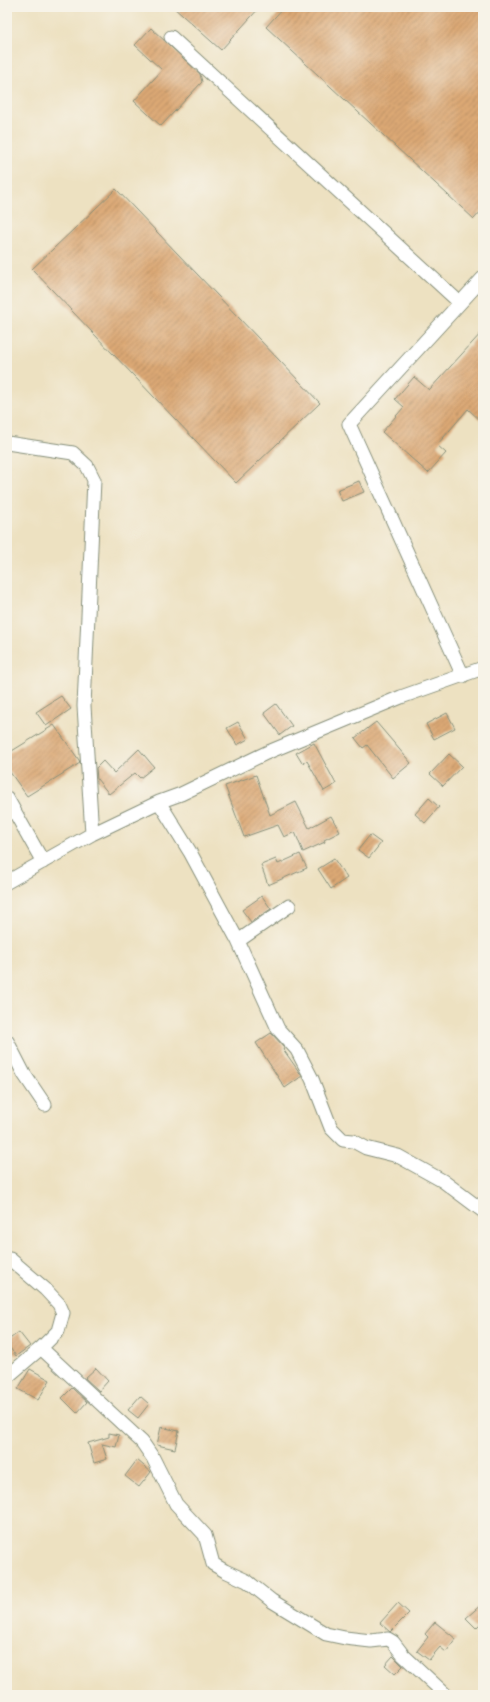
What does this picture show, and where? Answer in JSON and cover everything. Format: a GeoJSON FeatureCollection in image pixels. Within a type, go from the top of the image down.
{"type":"FeatureCollection","features":[{"type":"Feature","properties":{"kind":"street"},"geometry":{"type":"LineString","coordinates":[[171,38],[460,303]]}},
{"type":"Feature","properties":{"kind":"street"},"geometry":{"type":"LineString","coordinates":[[463,676],[349,424],[483,278]]}},
{"type":"Feature","properties":{"kind":"street"},"geometry":{"type":"LineString","coordinates":[[7,443],[73,452],[87,466],[94,480],[84,706],[92,834]]}},
{"type":"Feature","properties":{"kind":"street"},"geometry":{"type":"LineString","coordinates":[[7,882],[92,834],[159,802],[181,794],[266,753],[401,697],[483,668]]}},
{"type":"Feature","properties":{"kind":"street"},"geometry":{"type":"LineString","coordinates":[[7,798],[44,862]]}},
{"type":"Feature","properties":{"kind":"street"},"geometry":{"type":"LineString","coordinates":[[159,802],[190,852],[238,941],[278,1028],[297,1050],[312,1079],[331,1128],[343,1140],[353,1141],[366,1148],[398,1156],[443,1181],[483,1211]]}},
{"type":"Feature","properties":{"kind":"street"},"geometry":{"type":"LineString","coordinates":[[238,941],[289,906]]}},
{"type":"Feature","properties":{"kind":"street"},"geometry":{"type":"LineString","coordinates":[[7,1041],[24,1074],[46,1105]]}},
{"type":"Feature","properties":{"kind":"street"},"geometry":{"type":"LineString","coordinates":[[7,1377],[41,1348],[58,1331],[63,1313],[59,1304],[45,1289],[10,1259]]}},
{"type":"Feature","properties":{"kind":"street"},"geometry":{"type":"LineString","coordinates":[[41,1348],[142,1442],[153,1458],[176,1504],[205,1536],[213,1564],[225,1572],[247,1580],[272,1601],[326,1634],[371,1641],[388,1639],[394,1642],[403,1656],[446,1695]]}},
{"type":"Feature","properties":{"kind":"building"},"geometry":{"type":"Polygon","coordinates":[[[173,7],[260,7],[221,50],[173,7]]]}},
{"type":"Feature","properties":{"kind":"building"},"geometry":{"type":"Polygon","coordinates":[[[284,7],[483,7],[483,209],[474,219],[266,27],[284,7]]]}},
{"type":"Feature","properties":{"kind":"building"},"geometry":{"type":"Polygon","coordinates":[[[151,28],[200,74],[202,82],[161,126],[134,101],[162,70],[135,45],[151,28]]]}},
{"type":"Feature","properties":{"kind":"building"},"geometry":{"type":"Polygon","coordinates":[[[116,189],[320,403],[236,483],[32,269],[116,189]]]}},
{"type":"Feature","properties":{"kind":"building"},"geometry":{"type":"Polygon","coordinates":[[[483,331],[483,423],[468,409],[437,445],[446,453],[428,473],[382,432],[404,407],[395,399],[414,377],[429,390],[483,331]]]}},
{"type":"Feature","properties":{"kind":"building"},"geometry":{"type":"Polygon","coordinates":[[[359,481],[364,492],[342,501],[337,490],[359,481]]]}},
{"type":"Feature","properties":{"kind":"building"},"geometry":{"type":"Polygon","coordinates":[[[61,696],[71,709],[46,726],[36,712],[61,696]]]}},
{"type":"Feature","properties":{"kind":"building"},"geometry":{"type":"Polygon","coordinates":[[[276,704],[292,726],[280,735],[264,713],[276,704]]]}},
{"type":"Feature","properties":{"kind":"building"},"geometry":{"type":"Polygon","coordinates":[[[447,713],[455,728],[434,739],[426,724],[447,713]]]}},
{"type":"Feature","properties":{"kind":"building"},"geometry":{"type":"Polygon","coordinates":[[[238,722],[248,739],[237,745],[227,728],[238,722]]]}},
{"type":"Feature","properties":{"kind":"building"},"geometry":{"type":"Polygon","coordinates":[[[376,722],[411,763],[393,778],[367,745],[363,748],[355,738],[376,722]]]}},
{"type":"Feature","properties":{"kind":"building"},"geometry":{"type":"Polygon","coordinates":[[[54,725],[80,763],[27,796],[7,768],[7,754],[54,725]]]}},
{"type":"Feature","properties":{"kind":"building"},"geometry":{"type":"Polygon","coordinates":[[[314,743],[336,784],[324,791],[307,761],[302,763],[296,753],[314,743]]]}},
{"type":"Feature","properties":{"kind":"building"},"geometry":{"type":"Polygon","coordinates":[[[139,749],[154,767],[140,778],[135,773],[109,794],[97,779],[96,768],[103,761],[114,773],[139,749]]]}},
{"type":"Feature","properties":{"kind":"building"},"geometry":{"type":"Polygon","coordinates":[[[449,754],[462,766],[443,786],[430,774],[449,754]]]}},
{"type":"Feature","properties":{"kind":"building"},"geometry":{"type":"Polygon","coordinates":[[[256,775],[270,815],[296,802],[309,828],[331,816],[340,832],[324,840],[325,842],[303,852],[295,832],[284,837],[278,825],[244,837],[225,786],[256,775]]]}},
{"type":"Feature","properties":{"kind":"building"},"geometry":{"type":"Polygon","coordinates":[[[429,798],[439,807],[425,823],[415,814],[429,798]]]}},
{"type":"Feature","properties":{"kind":"building"},"geometry":{"type":"Polygon","coordinates":[[[370,835],[381,843],[369,858],[358,850],[370,835]]]}},
{"type":"Feature","properties":{"kind":"building"},"geometry":{"type":"Polygon","coordinates":[[[300,854],[307,868],[268,885],[261,865],[276,859],[278,864],[300,854]]]}},
{"type":"Feature","properties":{"kind":"building"},"geometry":{"type":"Polygon","coordinates":[[[334,859],[347,878],[331,889],[318,869],[334,859]]]}},
{"type":"Feature","properties":{"kind":"building"},"geometry":{"type":"Polygon","coordinates":[[[262,896],[271,909],[251,922],[242,910],[262,896]]]}},
{"type":"Feature","properties":{"kind":"building"},"geometry":{"type":"Polygon","coordinates":[[[271,1033],[285,1048],[283,1049],[302,1076],[285,1088],[256,1043],[271,1033]]]}},
{"type":"Feature","properties":{"kind":"building"},"geometry":{"type":"Polygon","coordinates":[[[19,1332],[30,1346],[16,1356],[7,1344],[7,1341],[19,1332]]]}},
{"type":"Feature","properties":{"kind":"building"},"geometry":{"type":"Polygon","coordinates":[[[96,1368],[108,1381],[99,1391],[85,1378],[96,1368]]]}},
{"type":"Feature","properties":{"kind":"building"},"geometry":{"type":"Polygon","coordinates":[[[30,1369],[50,1380],[38,1400],[18,1389],[30,1369]]]}},
{"type":"Feature","properties":{"kind":"building"},"geometry":{"type":"Polygon","coordinates":[[[72,1388],[87,1402],[77,1413],[62,1398],[72,1388]]]}},
{"type":"Feature","properties":{"kind":"building"},"geometry":{"type":"Polygon","coordinates":[[[140,1396],[149,1404],[138,1418],[128,1410],[140,1396]]]}},
{"type":"Feature","properties":{"kind":"building"},"geometry":{"type":"Polygon","coordinates":[[[161,1427],[179,1431],[175,1449],[157,1445],[161,1427]]]}},
{"type":"Feature","properties":{"kind":"building"},"geometry":{"type":"Polygon","coordinates":[[[109,1433],[119,1435],[116,1447],[102,1444],[107,1459],[94,1463],[88,1443],[109,1437],[109,1433]]]}},
{"type":"Feature","properties":{"kind":"building"},"geometry":{"type":"Polygon","coordinates":[[[137,1460],[151,1472],[139,1487],[125,1476],[137,1460]]]}},
{"type":"Feature","properties":{"kind":"building"},"geometry":{"type":"Polygon","coordinates":[[[398,1603],[409,1613],[390,1632],[380,1623],[398,1603]]]}},
{"type":"Feature","properties":{"kind":"building"},"geometry":{"type":"Polygon","coordinates":[[[483,1603],[483,1621],[476,1628],[466,1618],[483,1603]]]}},
{"type":"Feature","properties":{"kind":"building"},"geometry":{"type":"Polygon","coordinates":[[[435,1622],[456,1639],[446,1652],[440,1647],[429,1660],[417,1651],[428,1637],[425,1634],[435,1622]]]}},
{"type":"Feature","properties":{"kind":"building"},"geometry":{"type":"Polygon","coordinates":[[[393,1656],[403,1666],[395,1674],[385,1665],[393,1656]]]}}]}
